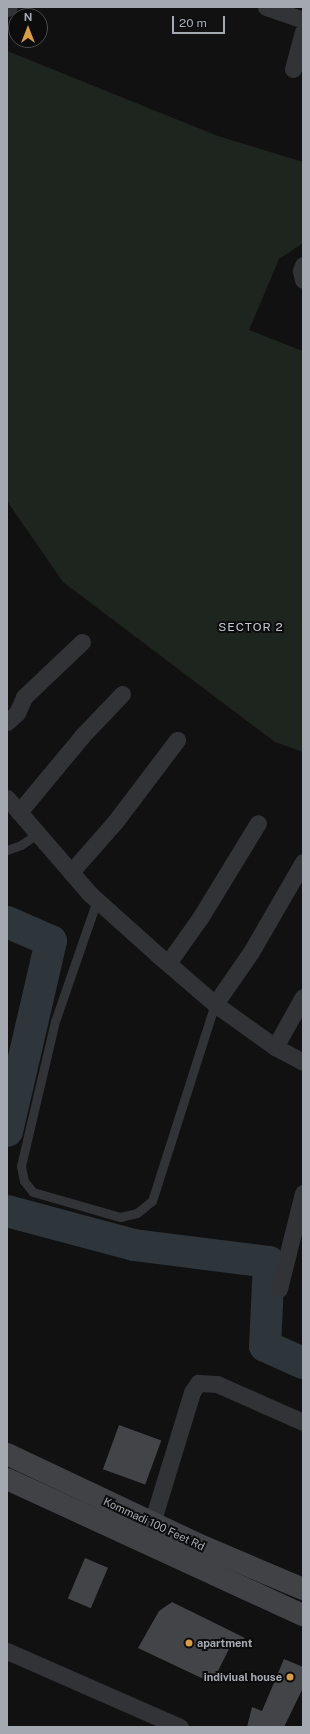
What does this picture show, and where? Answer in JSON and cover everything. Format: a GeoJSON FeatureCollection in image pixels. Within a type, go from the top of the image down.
{"type":"FeatureCollection","features":[{"type":"Feature","properties":{"kind":"main road","name":"Kommadi 100 Feet Rd"},"geometry":{"type":"LineString","coordinates":[[7,1454],[152,1523],[303,1589]]}},
{"type":"Feature","properties":{"kind":"main road"},"geometry":{"type":"LineString","coordinates":[[7,1479],[303,1615]]}},
{"type":"Feature","properties":{"kind":"street"},"geometry":{"type":"LineString","coordinates":[[266,7],[303,20]]}},
{"type":"Feature","properties":{"kind":"street"},"geometry":{"type":"LineString","coordinates":[[293,69],[303,32]]}},
{"type":"Feature","properties":{"kind":"street"},"geometry":{"type":"LineString","coordinates":[[303,265],[301,271],[303,280]]}},
{"type":"Feature","properties":{"kind":"street"},"geometry":{"type":"LineString","coordinates":[[7,722],[17,713],[24,697],[82,642]]}},
{"type":"Feature","properties":{"kind":"street"},"geometry":{"type":"LineString","coordinates":[[19,812],[82,736],[122,694]]}},
{"type":"Feature","properties":{"kind":"street"},"geometry":{"type":"LineString","coordinates":[[71,872],[115,822],[177,740]]}},
{"type":"Feature","properties":{"kind":"street"},"geometry":{"type":"LineString","coordinates":[[7,798],[37,834],[97,900],[215,1004],[275,1047],[303,1062]]}},
{"type":"Feature","properties":{"kind":"street"},"geometry":{"type":"LineString","coordinates":[[168,963],[204,913],[258,823]]}},
{"type":"Feature","properties":{"kind":"street"},"geometry":{"type":"LineString","coordinates":[[215,1004],[251,952],[303,862]]}},
{"type":"Feature","properties":{"kind":"street"},"geometry":{"type":"LineString","coordinates":[[275,1047],[303,997]]}},
{"type":"Feature","properties":{"kind":"street"},"geometry":{"type":"LineString","coordinates":[[279,1289],[303,1193]]}},
{"type":"Feature","properties":{"kind":"street"},"geometry":{"type":"LineString","coordinates":[[152,1523],[192,1392],[198,1383],[217,1384],[303,1422]]}},
{"type":"Feature","properties":{"kind":"street"},"geometry":{"type":"LineString","coordinates":[[8,1655],[180,1727]]}},
{"type":"Feature","properties":{"kind":"lane"},"geometry":{"type":"LineString","coordinates":[[7,850],[21,845],[37,834]]}},
{"type":"Feature","properties":{"kind":"lane"},"geometry":{"type":"LineString","coordinates":[[97,900],[55,1021],[21,1166],[24,1181],[33,1192],[120,1217],[137,1213],[152,1201],[215,1004]]}},
{"type":"Feature","properties":{"kind":"shaded area"},"geometry":{"type":"Polygon","coordinates":[[[7,51],[218,136],[303,162],[303,243],[279,259],[249,330],[303,351],[303,752],[275,742],[63,582],[7,501],[7,51]]]}},
{"type":"Feature","properties":{"kind":"building"},"geometry":{"type":"Polygon","coordinates":[[[119,1425],[161,1440],[145,1485],[103,1469],[119,1425]]]}},
{"type":"Feature","properties":{"kind":"building"},"geometry":{"type":"Polygon","coordinates":[[[85,1558],[108,1568],[91,1608],[68,1599],[85,1558]]]}},
{"type":"Feature","properties":{"kind":"building","name":"apartment"},"geometry":{"type":"Polygon","coordinates":[[[172,1602],[245,1638],[230,1647],[212,1683],[138,1648],[159,1611],[172,1602]]]}},
{"type":"Feature","properties":{"kind":"building"},"geometry":{"type":"Polygon","coordinates":[[[284,1659],[303,1667],[303,1688],[284,1727],[247,1727],[252,1707],[262,1711],[284,1659]]]}},
{"type":"Feature","properties":{"kind":"waterway"},"geometry":{"type":"LineString","coordinates":[[7,922],[51,941],[7,1131]]}},
{"type":"Feature","properties":{"kind":"waterway"},"geometry":{"type":"LineString","coordinates":[[7,1211],[134,1245],[269,1262],[265,1346],[303,1363]]}},
{"type":"Feature","properties":{"kind":"place","name":"apartment"},"geometry":{"type":"Point","coordinates":[189,1643]}},
{"type":"Feature","properties":{"kind":"place","name":"indiviual house"},"geometry":{"type":"Point","coordinates":[290,1677]}},
{"type":"Feature","properties":{"kind":"district","name":"SECTOR 2"},"geometry":{"type":"Point","coordinates":[251,628]}}]}
